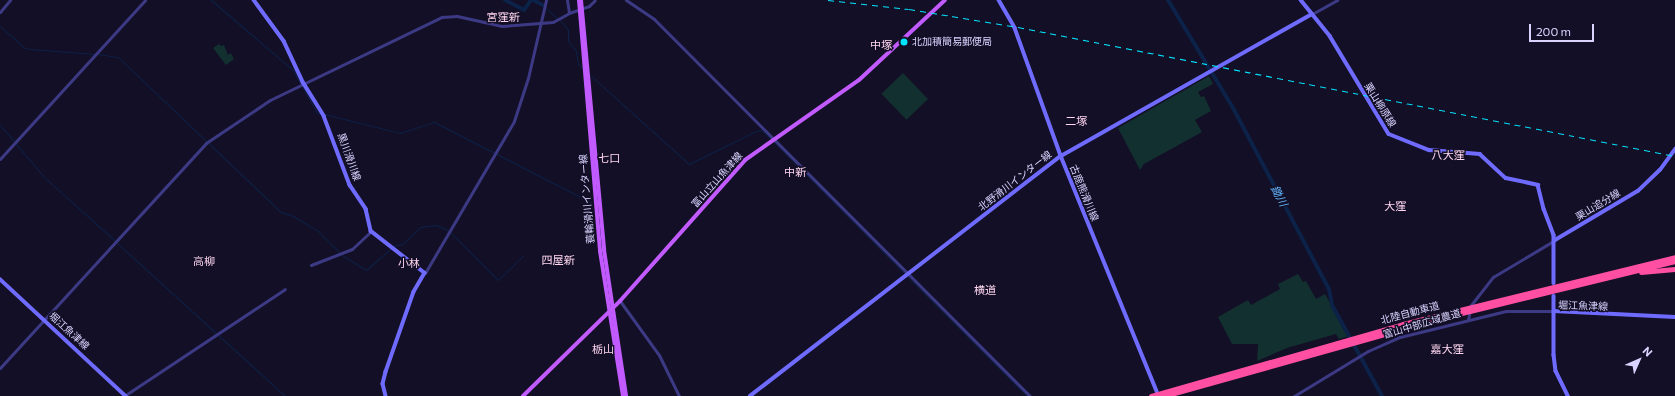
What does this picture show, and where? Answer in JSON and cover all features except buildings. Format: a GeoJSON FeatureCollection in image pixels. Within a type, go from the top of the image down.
{"type":"FeatureCollection","features":[{"type":"Feature","properties":{"kind":"highway","name":"北陸自動車道"},"geometry":{"type":"LineString","coordinates":[[1151,396],[1342,342],[1478,306],[1675,258]]}},
{"type":"Feature","properties":{"kind":"highway","name":"北陸自動車道"},"geometry":{"type":"LineString","coordinates":[[1478,306],[1675,261]]}},
{"type":"Feature","properties":{"kind":"highway"},"geometry":{"type":"LineString","coordinates":[[1581,283],[1636,272],[1675,269]]}},
{"type":"Feature","properties":{"kind":"highway","name":"北陸自動車道"},"geometry":{"type":"LineString","coordinates":[[1164,396],[1247,369]]}},
{"type":"Feature","properties":{"kind":"main road","name":"黒川滑川線"},"geometry":{"type":"LineString","coordinates":[[254,0],[284,41],[303,82],[330,131],[350,185],[366,209],[371,231]]}},
{"type":"Feature","properties":{"kind":"main road","name":"蓑輪滑川インター線"},"geometry":{"type":"LineString","coordinates":[[580,0],[604,250],[623,396]]}},
{"type":"Feature","properties":{"kind":"main road","name":"富山立山魚津線"},"geometry":{"type":"LineString","coordinates":[[524,396],[620,301],[745,160],[773,138],[859,80],[945,0]]}},
{"type":"Feature","properties":{"kind":"main road","name":"古鹿熊滑川線"},"geometry":{"type":"LineString","coordinates":[[999,0],[1015,28],[1061,156],[1157,391]]}},
{"type":"Feature","properties":{"kind":"main road","name":"栗山柳原線"},"geometry":{"type":"LineString","coordinates":[[1301,0],[1337,48],[1389,134],[1398,140],[1429,150],[1480,154],[1506,178],[1538,185],[1555,240]]}},
{"type":"Feature","properties":{"kind":"main road","name":"北野滑川インター線"},"geometry":{"type":"LineString","coordinates":[[750,396],[1061,156],[1312,14]]}},
{"type":"Feature","properties":{"kind":"main road","name":"栗山追分線"},"geometry":{"type":"LineString","coordinates":[[1555,240],[1638,191],[1660,170],[1675,149]]}},
{"type":"Feature","properties":{"kind":"main road"},"geometry":{"type":"LineString","coordinates":[[371,231],[426,274],[409,305],[386,372],[383,384],[386,396]]}},
{"type":"Feature","properties":{"kind":"main road"},"geometry":{"type":"LineString","coordinates":[[1554,283],[1555,240]]}},
{"type":"Feature","properties":{"kind":"main road","name":"堀江魚津線"},"geometry":{"type":"LineString","coordinates":[[0,279],[125,396]]}},
{"type":"Feature","properties":{"kind":"main road"},"geometry":{"type":"LineString","coordinates":[[1554,296],[1554,311]]}},
{"type":"Feature","properties":{"kind":"main road","name":"蓑輪滑川インター線"},"geometry":{"type":"LineString","coordinates":[[611,309],[626,396]]}},
{"type":"Feature","properties":{"kind":"main road","name":"堀江魚津線"},"geometry":{"type":"LineString","coordinates":[[1568,396],[1556,367],[1554,311],[1675,317]]}},
{"type":"Feature","properties":{"kind":"street"},"geometry":{"type":"LineString","coordinates":[[0,12],[10,0]]}},
{"type":"Feature","properties":{"kind":"street"},"geometry":{"type":"LineString","coordinates":[[0,159],[145,0]]}},
{"type":"Feature","properties":{"kind":"street"},"geometry":{"type":"LineString","coordinates":[[426,274],[514,121],[541,24],[546,0]]}},
{"type":"Feature","properties":{"kind":"street"},"geometry":{"type":"LineString","coordinates":[[567,0],[569,13]]}},
{"type":"Feature","properties":{"kind":"street"},"geometry":{"type":"LineString","coordinates":[[0,368],[207,142],[270,100],[303,82],[442,16],[457,16],[492,25],[541,24],[559,20],[569,13],[589,6],[595,0]]}},
{"type":"Feature","properties":{"kind":"street"},"geometry":{"type":"LineString","coordinates":[[626,0],[654,19],[1030,396]]}},
{"type":"Feature","properties":{"kind":"street"},"geometry":{"type":"LineString","coordinates":[[1312,14],[1337,0]]}},
{"type":"Feature","properties":{"kind":"street"},"geometry":{"type":"LineString","coordinates":[[311,265],[352,249],[371,231]]}},
{"type":"Feature","properties":{"kind":"street","name":"富山中部広域農道"},"geometry":{"type":"LineString","coordinates":[[1294,396],[1380,344],[1468,320],[1470,305],[1493,277],[1555,240]]}},
{"type":"Feature","properties":{"kind":"street"},"geometry":{"type":"LineString","coordinates":[[125,396],[285,289]]}},
{"type":"Feature","properties":{"kind":"street"},"geometry":{"type":"LineString","coordinates":[[620,301],[659,355],[679,396]]}},
{"type":"Feature","properties":{"kind":"street"},"geometry":{"type":"LineString","coordinates":[[1468,320],[1517,309],[1554,311]]}},
{"type":"Feature","properties":{"kind":"green space"},"geometry":{"type":"Polygon","coordinates":[[[219,44],[221,46],[224,45],[228,55],[231,53],[234,59],[226,65],[213,48],[219,44]]]}},
{"type":"Feature","properties":{"kind":"green space"},"geometry":{"type":"Polygon","coordinates":[[[903,73],[928,99],[906,120],[881,94],[903,73]]]}},
{"type":"Feature","properties":{"kind":"green space"},"geometry":{"type":"Polygon","coordinates":[[[1209,76],[1213,84],[1198,92],[1201,97],[1204,96],[1211,111],[1195,120],[1202,132],[1144,164],[1140,170],[1118,128],[1209,76]]]}},
{"type":"Feature","properties":{"kind":"green space"},"geometry":{"type":"Polygon","coordinates":[[[1298,274],[1303,282],[1306,281],[1316,299],[1325,294],[1349,336],[1339,339],[1336,334],[1287,348],[1257,361],[1258,344],[1232,344],[1218,317],[1248,300],[1251,305],[1280,289],[1278,284],[1298,274]]]}},
{"type":"Feature","properties":{"kind":"waterway"},"geometry":{"type":"LineString","coordinates":[[211,0],[293,70],[300,83]]}},
{"type":"Feature","properties":{"kind":"waterway"},"geometry":{"type":"LineString","coordinates":[[505,0],[524,10],[531,0]]}},
{"type":"Feature","properties":{"kind":"waterway"},"geometry":{"type":"LineString","coordinates":[[533,0],[543,5]]}},
{"type":"Feature","properties":{"kind":"waterway","name":"鋤川"},"geometry":{"type":"LineString","coordinates":[[1168,0],[1232,106],[1329,289],[1332,305],[1382,396]]}},
{"type":"Feature","properties":{"kind":"waterway"},"geometry":{"type":"LineString","coordinates":[[545,7],[557,18]]}},
{"type":"Feature","properties":{"kind":"waterway"},"geometry":{"type":"LineString","coordinates":[[560,20],[568,30],[568,41],[576,51],[578,64],[583,68]]}},
{"type":"Feature","properties":{"kind":"waterway"},"geometry":{"type":"LineString","coordinates":[[0,26],[23,47],[29,49],[95,54]]}},
{"type":"Feature","properties":{"kind":"waterway"},"geometry":{"type":"LineString","coordinates":[[98,54],[118,57],[281,212],[293,216],[318,231],[339,252]]}},
{"type":"Feature","properties":{"kind":"waterway"},"geometry":{"type":"LineString","coordinates":[[590,75],[689,164],[756,131],[761,130],[771,139]]}},
{"type":"Feature","properties":{"kind":"waterway"},"geometry":{"type":"LineString","coordinates":[[302,86],[317,113],[321,114]]}},
{"type":"Feature","properties":{"kind":"waterway"},"geometry":{"type":"LineString","coordinates":[[324,114],[400,133],[434,122],[592,203]]}},
{"type":"Feature","properties":{"kind":"waterway"},"geometry":{"type":"LineString","coordinates":[[0,125],[14,141]]}},
{"type":"Feature","properties":{"kind":"waterway"},"geometry":{"type":"LineString","coordinates":[[773,141],[905,274]]}},
{"type":"Feature","properties":{"kind":"waterway"},"geometry":{"type":"LineString","coordinates":[[16,144],[44,177],[115,241]]}},
{"type":"Feature","properties":{"kind":"waterway"},"geometry":{"type":"LineString","coordinates":[[393,246],[403,244],[420,227],[436,225],[448,230]]}},
{"type":"Feature","properties":{"kind":"waterway"},"geometry":{"type":"LineString","coordinates":[[450,232],[498,280],[524,255]]}},
{"type":"Feature","properties":{"kind":"waterway"},"geometry":{"type":"LineString","coordinates":[[117,243],[285,396]]}},
{"type":"Feature","properties":{"kind":"waterway"},"geometry":{"type":"LineString","coordinates":[[342,255],[366,270],[391,248]]}},
{"type":"Feature","properties":{"kind":"waterway"},"geometry":{"type":"LineString","coordinates":[[907,276],[1027,396]]}},
{"type":"Feature","properties":{"kind":"railway"},"geometry":{"type":"LineString","coordinates":[[828,0],[909,9],[1018,27],[1675,156]]}},
{"type":"Feature","properties":{"kind":"place","name":"北加積簡易郵便局"},"geometry":{"type":"Point","coordinates":[904,42]}},
{"type":"Feature","properties":{"kind":"district","name":"宮窪新"},"geometry":{"type":"Point","coordinates":[503,17]}},
{"type":"Feature","properties":{"kind":"district","name":"中塚"},"geometry":{"type":"Point","coordinates":[881,45]}},
{"type":"Feature","properties":{"kind":"district","name":"二塚"},"geometry":{"type":"Point","coordinates":[1076,121]}},
{"type":"Feature","properties":{"kind":"district","name":"八大窪"},"geometry":{"type":"Point","coordinates":[1448,155]}},
{"type":"Feature","properties":{"kind":"district","name":"七口"},"geometry":{"type":"Point","coordinates":[609,158]}},
{"type":"Feature","properties":{"kind":"district","name":"中新"},"geometry":{"type":"Point","coordinates":[795,172]}},
{"type":"Feature","properties":{"kind":"district","name":"大窪"},"geometry":{"type":"Point","coordinates":[1395,206]}},
{"type":"Feature","properties":{"kind":"district","name":"四屋新"},"geometry":{"type":"Point","coordinates":[558,260]}},
{"type":"Feature","properties":{"kind":"district","name":"高柳"},"geometry":{"type":"Point","coordinates":[204,261]}},
{"type":"Feature","properties":{"kind":"district","name":"小林"},"geometry":{"type":"Point","coordinates":[409,263]}},
{"type":"Feature","properties":{"kind":"district","name":"横道"},"geometry":{"type":"Point","coordinates":[985,290]}},
{"type":"Feature","properties":{"kind":"district","name":"栃山"},"geometry":{"type":"Point","coordinates":[603,349]}},
{"type":"Feature","properties":{"kind":"district","name":"嘉大窪"},"geometry":{"type":"Point","coordinates":[1447,349]}}]}
